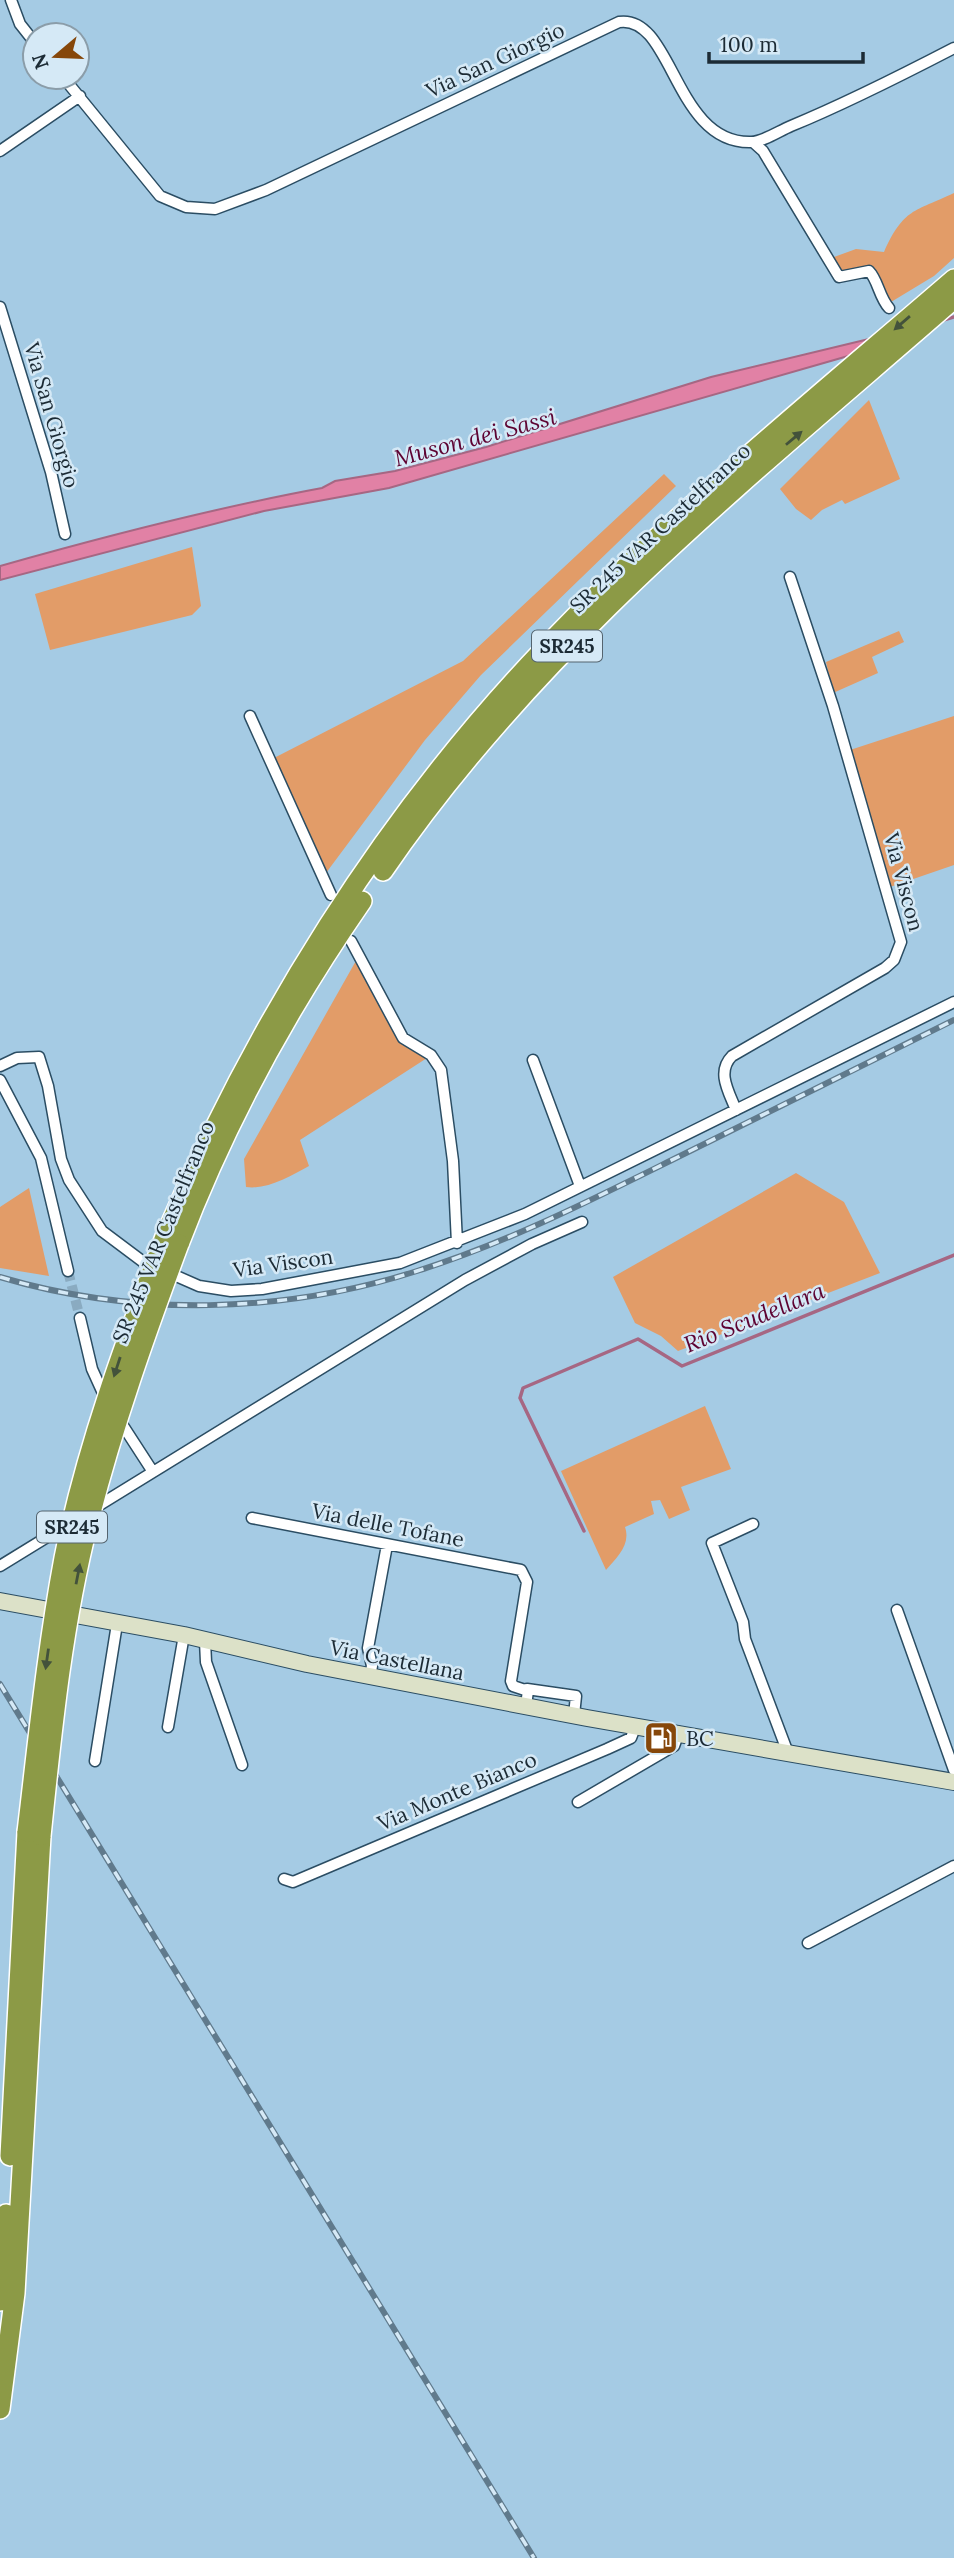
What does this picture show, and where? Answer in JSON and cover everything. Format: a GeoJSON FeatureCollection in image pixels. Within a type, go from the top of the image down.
{"type":"FeatureCollection","features":[{"type":"Feature","properties":{"kind":"highway","name":"SR 245 VAR Castelfranco"},"geometry":{"type":"LineString","coordinates":[[0,2301],[34,1834],[63,1656],[89,1518],[193,1170],[253,1050],[331,923],[438,772],[515,681],[573,619],[636,558],[954,279]]}},
{"type":"Feature","properties":{"kind":"highway","name":"SR 245 VAR Castelfranco"},"geometry":{"type":"LineString","coordinates":[[172,1239],[264,1059],[350,918],[440,794],[511,707],[614,598],[711,509],[954,299]]}},
{"type":"Feature","properties":{"kind":"highway","name":"SR 245 VAR Castelfranco"},"geometry":{"type":"LineString","coordinates":[[0,2409],[15,2293],[34,1834]]}},
{"type":"Feature","properties":{"kind":"street"},"geometry":{"type":"LineString","coordinates":[[11,0],[21,25]]}},
{"type":"Feature","properties":{"kind":"street","name":"Via San Giorgio"},"geometry":{"type":"LineString","coordinates":[[76,91],[160,196],[186,207],[215,209],[266,190],[619,22],[630,20],[649,32],[686,101],[706,125],[729,139],[753,142]]}},
{"type":"Feature","properties":{"kind":"street"},"geometry":{"type":"LineString","coordinates":[[889,308],[879,296],[873,275],[869,271],[839,277],[763,151],[753,142],[860,97],[954,48]]}},
{"type":"Feature","properties":{"kind":"street"},"geometry":{"type":"LineString","coordinates":[[0,151],[80,96]]}},
{"type":"Feature","properties":{"kind":"street","name":"Via San Giorgio"},"geometry":{"type":"LineString","coordinates":[[0,307],[51,472],[65,534]]}},
{"type":"Feature","properties":{"kind":"street","name":"Via Viscon"},"geometry":{"type":"LineString","coordinates":[[736,1110],[723,1072],[725,1063],[732,1056],[885,968],[894,960],[901,942],[833,706],[790,577]]}},
{"type":"Feature","properties":{"kind":"street"},"geometry":{"type":"LineString","coordinates":[[250,716],[331,895]]}},
{"type":"Feature","properties":{"kind":"street"},"geometry":{"type":"LineString","coordinates":[[351,941],[403,1038],[431,1055],[441,1070],[453,1161],[457,1243]]}},
{"type":"Feature","properties":{"kind":"street","name":"Via Viscon"},"geometry":{"type":"LineString","coordinates":[[0,1066],[17,1058],[39,1057],[48,1086],[61,1159],[69,1180],[102,1231],[142,1261],[182,1280],[214,1290],[262,1289],[400,1263],[457,1243],[525,1214],[954,1002]]}},
{"type":"Feature","properties":{"kind":"street"},"geometry":{"type":"LineString","coordinates":[[533,1060],[580,1186]]}},
{"type":"Feature","properties":{"kind":"street"},"geometry":{"type":"LineString","coordinates":[[0,1080],[41,1158],[68,1271]]}},
{"type":"Feature","properties":{"kind":"street"},"geometry":{"type":"LineString","coordinates":[[0,1566],[488,1267],[582,1222]]}},
{"type":"Feature","properties":{"kind":"street"},"geometry":{"type":"LineString","coordinates":[[80,1318],[92,1369],[101,1393],[153,1472]]}},
{"type":"Feature","properties":{"kind":"street","name":"Via delle Tofane"},"geometry":{"type":"LineString","coordinates":[[252,1518],[517,1569],[524,1573],[527,1583],[511,1681],[526,1697]]}},
{"type":"Feature","properties":{"kind":"street"},"geometry":{"type":"LineString","coordinates":[[753,1524],[712,1543],[743,1622],[745,1639],[788,1753]]}},
{"type":"Feature","properties":{"kind":"street"},"geometry":{"type":"LineString","coordinates":[[370,1676],[372,1666],[368,1648],[387,1545]]}},
{"type":"Feature","properties":{"kind":"street","name":"Via Castellana"},"geometry":{"type":"LineString","coordinates":[[0,1601],[184,1635],[370,1676],[526,1697],[574,1715],[954,1782]]}},
{"type":"Feature","properties":{"kind":"street"},"geometry":{"type":"LineString","coordinates":[[897,1610],[954,1770]]}},
{"type":"Feature","properties":{"kind":"street"},"geometry":{"type":"LineString","coordinates":[[95,1761],[117,1624]]}},
{"type":"Feature","properties":{"kind":"street"},"geometry":{"type":"LineString","coordinates":[[168,1727],[184,1635]]}},
{"type":"Feature","properties":{"kind":"street"},"geometry":{"type":"LineString","coordinates":[[205,1641],[206,1662],[242,1765]]}},
{"type":"Feature","properties":{"kind":"street","name":"Via Monte Bianco"},"geometry":{"type":"LineString","coordinates":[[284,1880],[292,1882],[607,1749],[631,1738],[636,1725]]}},
{"type":"Feature","properties":{"kind":"street"},"geometry":{"type":"LineString","coordinates":[[578,1802],[674,1746],[679,1732]]}},
{"type":"Feature","properties":{"kind":"street"},"geometry":{"type":"LineString","coordinates":[[808,1943],[954,1866]]}},
{"type":"Feature","properties":{"kind":"shaded area"},"geometry":{"type":"Polygon","coordinates":[[[954,193],[954,258],[934,276],[891,302],[883,294],[874,269],[842,273],[834,257],[856,249],[884,252],[904,219],[920,208],[954,193]]]}},
{"type":"Feature","properties":{"kind":"shaded area"},"geometry":{"type":"Polygon","coordinates":[[[873,338],[855,354],[389,488],[264,511],[0,580],[0,566],[120,533],[322,488],[335,481],[395,471],[486,447],[711,377],[873,338]]]}},
{"type":"Feature","properties":{"kind":"shaded area"},"geometry":{"type":"Polygon","coordinates":[[[869,400],[900,479],[845,504],[842,500],[822,510],[811,520],[796,509],[780,489],[869,400]]]}},
{"type":"Feature","properties":{"kind":"shaded area"},"geometry":{"type":"Polygon","coordinates":[[[664,474],[676,486],[481,675],[425,740],[326,873],[274,758],[463,661],[664,474]]]}},
{"type":"Feature","properties":{"kind":"shaded area"},"geometry":{"type":"Polygon","coordinates":[[[192,547],[201,606],[192,615],[50,650],[35,594],[192,547]]]}},
{"type":"Feature","properties":{"kind":"shaded area"},"geometry":{"type":"Polygon","coordinates":[[[899,631],[904,642],[872,657],[878,673],[833,693],[826,662],[899,631]]]}},
{"type":"Feature","properties":{"kind":"shaded area"},"geometry":{"type":"Polygon","coordinates":[[[954,716],[954,865],[890,887],[850,750],[954,716]]]}},
{"type":"Feature","properties":{"kind":"shaded area"},"geometry":{"type":"Polygon","coordinates":[[[357,959],[396,1036],[405,1046],[427,1058],[300,1140],[309,1166],[271,1184],[246,1187],[244,1159],[357,959]]]}},
{"type":"Feature","properties":{"kind":"shaded area"},"geometry":{"type":"Polygon","coordinates":[[[796,1173],[844,1202],[880,1273],[678,1351],[661,1336],[635,1323],[613,1277],[796,1173]]]}},
{"type":"Feature","properties":{"kind":"shaded area"},"geometry":{"type":"Polygon","coordinates":[[[29,1188],[49,1276],[0,1268],[0,1207],[29,1188]]]}},
{"type":"Feature","properties":{"kind":"shaded area"},"geometry":{"type":"Polygon","coordinates":[[[705,1406],[731,1469],[681,1487],[690,1510],[669,1519],[660,1500],[651,1501],[654,1514],[625,1527],[625,1545],[606,1570],[561,1471],[705,1406]]]}},
{"type":"Feature","properties":{"kind":"waterway","name":"Muson dei Sassi"},"geometry":{"type":"LineString","coordinates":[[940,321],[954,317]]}},
{"type":"Feature","properties":{"kind":"waterway","name":"Rio Scudellara"},"geometry":{"type":"LineString","coordinates":[[584,1531],[520,1398],[523,1388],[638,1339],[682,1366],[954,1255]]}},
{"type":"Feature","properties":{"kind":"tunnel"},"geometry":{"type":"LineString","coordinates":[[68,1271],[80,1318]]}},
{"type":"Feature","properties":{"kind":"railway"},"geometry":{"type":"LineString","coordinates":[[0,1277],[51,1290],[156,1304],[262,1302],[314,1296],[366,1285],[486,1247],[553,1218],[954,1020]]}},
{"type":"Feature","properties":{"kind":"railway"},"geometry":{"type":"LineString","coordinates":[[0,1684],[534,2558]]}},
{"type":"Feature","properties":{"kind":"place","name":"BC"},"geometry":{"type":"Point","coordinates":[661,1738]}}]}
